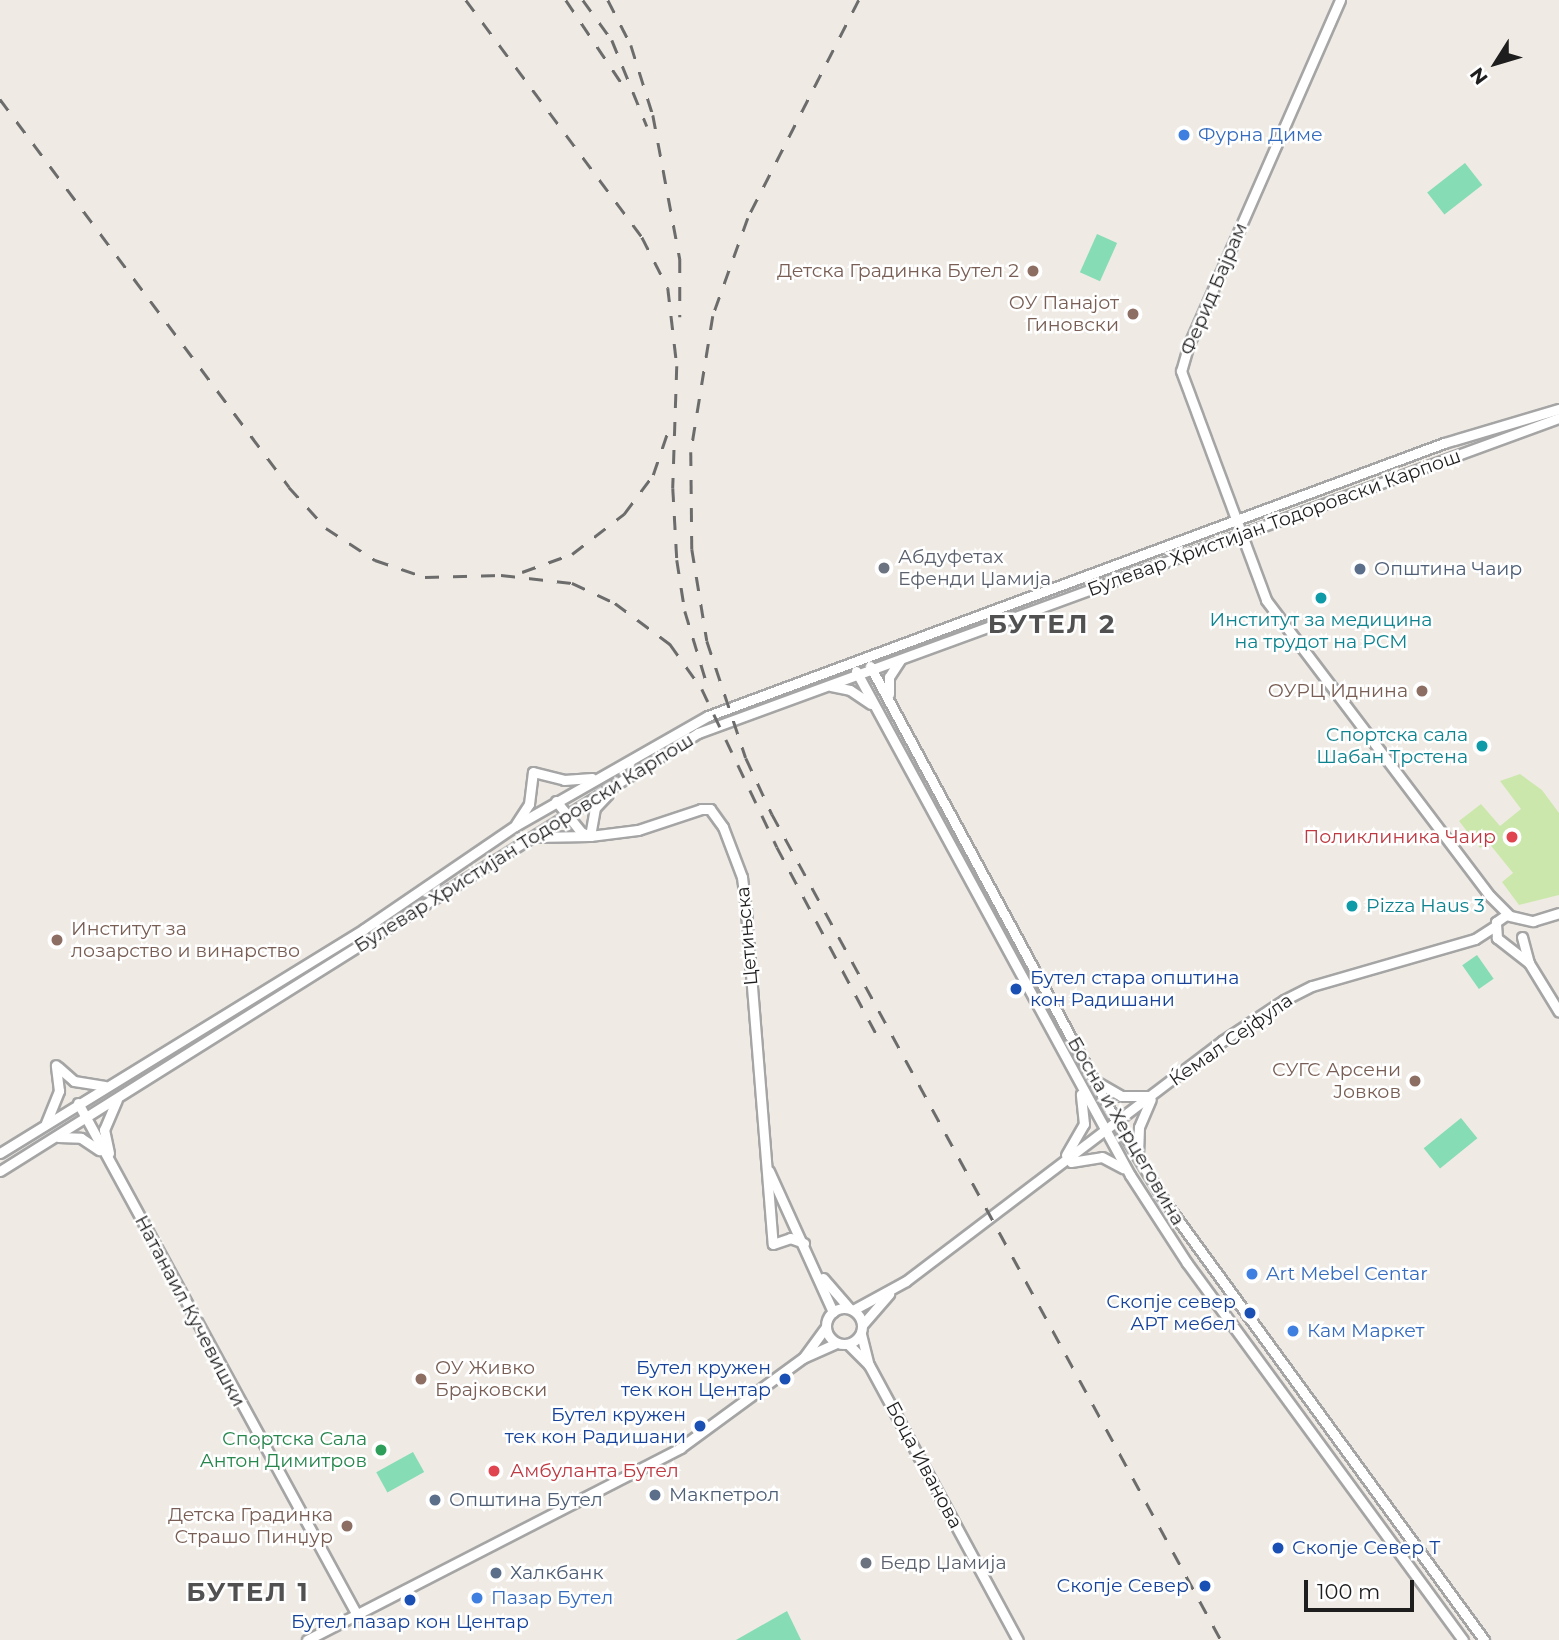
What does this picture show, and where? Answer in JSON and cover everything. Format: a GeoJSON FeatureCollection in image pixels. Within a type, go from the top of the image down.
{"type":"FeatureCollection","features":[{"type":"Feature","properties":{"kind":"street","name":"Ферид Бајрам"},"geometry":{"type":"LineString","coordinates":[[1340,0],[1183,358],[1185,386],[1266,600],[1490,897]]}},
{"type":"Feature","properties":{"kind":"street","name":"Булевар Христијан Тодоровски Карпош"},"geometry":{"type":"LineString","coordinates":[[0,1153],[364,929],[556,800],[708,716],[1484,429],[1559,409]]}},
{"type":"Feature","properties":{"kind":"street","name":"Булевар Христијан Тодоровски Карпош"},"geometry":{"type":"LineString","coordinates":[[0,1171],[566,813],[614,788],[698,733],[1559,418]]}},
{"type":"Feature","properties":{"kind":"street"},"geometry":{"type":"LineString","coordinates":[[890,700],[889,677],[904,657]]}},
{"type":"Feature","properties":{"kind":"street","name":"Босна и Херцеговина"},"geometry":{"type":"LineString","coordinates":[[866,658],[1139,1160],[1203,1258],[1484,1640]]}},
{"type":"Feature","properties":{"kind":"street","name":"Босна и Херцеговина"},"geometry":{"type":"LineString","coordinates":[[852,663],[1104,1132],[1130,1175],[1187,1263],[1463,1640]]}},
{"type":"Feature","properties":{"kind":"street"},"geometry":{"type":"LineString","coordinates":[[822,686],[850,690],[877,712]]}},
{"type":"Feature","properties":{"kind":"street"},"geometry":{"type":"LineString","coordinates":[[515,826],[529,804],[533,772],[564,780],[604,775]]}},
{"type":"Feature","properties":{"kind":"street"},"geometry":{"type":"LineString","coordinates":[[590,836],[595,808],[614,788]]}},
{"type":"Feature","properties":{"kind":"street"},"geometry":{"type":"LineString","coordinates":[[556,800],[590,836]]}},
{"type":"Feature","properties":{"kind":"street","name":"Цетињска"},"geometry":{"type":"LineString","coordinates":[[590,836],[638,830],[701,809],[710,809],[723,827],[742,877],[745,900],[773,1244],[790,1238],[804,1243]]}},
{"type":"Feature","properties":{"kind":"street"},"geometry":{"type":"LineString","coordinates":[[523,840],[539,835],[590,836]]}},
{"type":"Feature","properties":{"kind":"street"},"geometry":{"type":"LineString","coordinates":[[1490,897],[1513,916],[1523,935],[1529,962]]}},
{"type":"Feature","properties":{"kind":"street"},"geometry":{"type":"LineString","coordinates":[[1490,897],[1498,939],[1529,962],[1559,1012]]}},
{"type":"Feature","properties":{"kind":"street"},"geometry":{"type":"LineString","coordinates":[[1508,944],[1539,920],[1559,913]]}},
{"type":"Feature","properties":{"kind":"street"},"geometry":{"type":"LineString","coordinates":[[1513,916],[1539,920]]}},
{"type":"Feature","properties":{"kind":"street","name":"Ќемал Сејфула"},"geometry":{"type":"LineString","coordinates":[[1475,939],[1495,924],[1513,916]]}},
{"type":"Feature","properties":{"kind":"street","name":"Ќемал Сејфула"},"geometry":{"type":"LineString","coordinates":[[1045,1176],[1222,1041],[1312,986],[1475,939],[1498,939]]}},
{"type":"Feature","properties":{"kind":"street"},"geometry":{"type":"LineString","coordinates":[[46,1123],[59,1091],[56,1065],[74,1081],[107,1086]]}},
{"type":"Feature","properties":{"kind":"street"},"geometry":{"type":"LineString","coordinates":[[1091,1075],[1121,1096],[1154,1094],[1139,1127],[1139,1160]]}},
{"type":"Feature","properties":{"kind":"street"},"geometry":{"type":"LineString","coordinates":[[833,1312],[851,1309],[892,1291],[1045,1176],[1081,1135],[1084,1112],[1078,1082]]}},
{"type":"Feature","properties":{"kind":"street"},"geometry":{"type":"LineString","coordinates":[[118,1177],[104,1130],[119,1097]]}},
{"type":"Feature","properties":{"kind":"street","name":"Натанаил Кучевишки"},"geometry":{"type":"LineString","coordinates":[[78,1103],[357,1615]]}},
{"type":"Feature","properties":{"kind":"street"},"geometry":{"type":"LineString","coordinates":[[54,1137],[89,1142],[118,1177]]}},
{"type":"Feature","properties":{"kind":"street"},"geometry":{"type":"LineString","coordinates":[[1045,1176],[1091,1156],[1112,1161],[1130,1175]]}},
{"type":"Feature","properties":{"kind":"street"},"geometry":{"type":"LineString","coordinates":[[766,1167],[816,1268],[833,1312],[826,1327],[803,1358]]}},
{"type":"Feature","properties":{"kind":"street"},"geometry":{"type":"LineString","coordinates":[[816,1268],[851,1309],[862,1329]]}},
{"type":"Feature","properties":{"kind":"street"},"geometry":{"type":"LineString","coordinates":[[307,1640],[680,1448],[803,1358],[842,1344],[862,1329],[892,1291]]}},
{"type":"Feature","properties":{"kind":"street","name":"Боца Иванова"},"geometry":{"type":"LineString","coordinates":[[826,1327],[842,1344],[869,1365]]}},
{"type":"Feature","properties":{"kind":"street","name":"Боца Иванова"},"geometry":{"type":"LineString","coordinates":[[862,1329],[869,1365],[1018,1640]]}},
{"type":"Feature","properties":{"kind":"green space"},"geometry":{"type":"Polygon","coordinates":[[[1465,163],[1482,185],[1444,215],[1427,193],[1465,163]]]}},
{"type":"Feature","properties":{"kind":"green space"},"geometry":{"type":"Polygon","coordinates":[[[1097,234],[1117,243],[1100,281],[1080,272],[1097,234]]]}},
{"type":"Feature","properties":{"kind":"green space","name":"Поликлиника Чаир"},"geometry":{"type":"Polygon","coordinates":[[[1520,774],[1542,790],[1559,813],[1559,895],[1519,905],[1502,882],[1513,873],[1488,842],[1480,848],[1459,821],[1481,804],[1500,826],[1521,809],[1500,781],[1520,774]]]}},
{"type":"Feature","properties":{"kind":"green space"},"geometry":{"type":"Polygon","coordinates":[[[1477,955],[1494,979],[1479,989],[1462,965],[1477,955]]]}},
{"type":"Feature","properties":{"kind":"green space"},"geometry":{"type":"Polygon","coordinates":[[[1461,1118],[1477,1138],[1440,1168],[1424,1148],[1461,1118]]]}},
{"type":"Feature","properties":{"kind":"green space"},"geometry":{"type":"Polygon","coordinates":[[[413,1452],[424,1472],[387,1492],[376,1472],[413,1452]]]}},
{"type":"Feature","properties":{"kind":"green space"},"geometry":{"type":"Polygon","coordinates":[[[787,1611],[801,1640],[736,1640],[787,1611]]]}},
{"type":"Feature","properties":{"kind":"railway"},"geometry":{"type":"LineString","coordinates":[[466,0],[642,237],[668,288],[677,366],[673,488],[677,560],[685,611],[708,687]]}},
{"type":"Feature","properties":{"kind":"railway"},"geometry":{"type":"LineString","coordinates":[[566,0],[623,85]]}},
{"type":"Feature","properties":{"kind":"railway"},"geometry":{"type":"LineString","coordinates":[[583,0],[612,40],[647,126]]}},
{"type":"Feature","properties":{"kind":"railway"},"geometry":{"type":"LineString","coordinates":[[608,0],[631,45],[653,115],[680,259],[680,317]]}},
{"type":"Feature","properties":{"kind":"railway"},"geometry":{"type":"LineString","coordinates":[[859,0],[748,218],[713,316],[691,452],[692,549],[707,641],[746,758],[772,814],[1221,1640]]}},
{"type":"Feature","properties":{"kind":"railway"},"geometry":{"type":"LineString","coordinates":[[0,99],[289,487],[326,528],[375,560],[425,577],[501,575],[572,583],[615,603],[670,644],[702,689],[777,847],[877,1035]]}},
{"type":"Feature","properties":{"kind":"railway"},"geometry":{"type":"LineString","coordinates":[[522,572],[572,554],[624,514],[653,475],[670,425]]}},
{"type":"Feature","properties":{"kind":"place","name":"Фурна Диме"},"geometry":{"type":"Point","coordinates":[1184,135]}},
{"type":"Feature","properties":{"kind":"place","name":"Детска Градинка Бутел 2"},"geometry":{"type":"Point","coordinates":[1033,271]}},
{"type":"Feature","properties":{"kind":"place","name":"ОУ Панајот Гиновски"},"geometry":{"type":"Point","coordinates":[1133,314]}},
{"type":"Feature","properties":{"kind":"place","name":"Абдуфетах Ефенди Џамија"},"geometry":{"type":"Point","coordinates":[884,568]}},
{"type":"Feature","properties":{"kind":"place","name":"Општина Чаир"},"geometry":{"type":"Point","coordinates":[1360,569]}},
{"type":"Feature","properties":{"kind":"place","name":"Институт за медицина на трудот на РСМ"},"geometry":{"type":"Point","coordinates":[1321,598]}},
{"type":"Feature","properties":{"kind":"place","name":"ОУРЦ Иднина"},"geometry":{"type":"Point","coordinates":[1422,691]}},
{"type":"Feature","properties":{"kind":"place","name":"Спортска сала Шабан Трстена"},"geometry":{"type":"Point","coordinates":[1482,746]}},
{"type":"Feature","properties":{"kind":"place","name":"Поликлиника Чаир"},"geometry":{"type":"Point","coordinates":[1512,837]}},
{"type":"Feature","properties":{"kind":"place","name":"Pizza Haus 3"},"geometry":{"type":"Point","coordinates":[1352,906]}},
{"type":"Feature","properties":{"kind":"place","name":"Институт за лозарство и винарство"},"geometry":{"type":"Point","coordinates":[57,940]}},
{"type":"Feature","properties":{"kind":"place","name":"Бутел стара општина кон Радишани"},"geometry":{"type":"Point","coordinates":[1016,989]}},
{"type":"Feature","properties":{"kind":"place","name":"СУГС Арсени Јовков"},"geometry":{"type":"Point","coordinates":[1415,1081]}},
{"type":"Feature","properties":{"kind":"place","name":"Art Mebel Centar"},"geometry":{"type":"Point","coordinates":[1252,1274]}},
{"type":"Feature","properties":{"kind":"place","name":"Скопје север АРТ мебел"},"geometry":{"type":"Point","coordinates":[1250,1313]}},
{"type":"Feature","properties":{"kind":"place","name":"Кам Маркет"},"geometry":{"type":"Point","coordinates":[1293,1331]}},
{"type":"Feature","properties":{"kind":"place","name":"ОУ Живко Брајковски"},"geometry":{"type":"Point","coordinates":[421,1379]}},
{"type":"Feature","properties":{"kind":"place","name":"Бутел кружен тек кон Центар"},"geometry":{"type":"Point","coordinates":[785,1379]}},
{"type":"Feature","properties":{"kind":"place","name":"Бутел кружен тек кон Радишани"},"geometry":{"type":"Point","coordinates":[700,1426]}},
{"type":"Feature","properties":{"kind":"place","name":"Спортска Сала Антон Димитров"},"geometry":{"type":"Point","coordinates":[381,1450]}},
{"type":"Feature","properties":{"kind":"place","name":"Амбуланта Бутел"},"geometry":{"type":"Point","coordinates":[494,1471]}},
{"type":"Feature","properties":{"kind":"place","name":"Макпетрол"},"geometry":{"type":"Point","coordinates":[655,1495]}},
{"type":"Feature","properties":{"kind":"place","name":"Општина Бутел"},"geometry":{"type":"Point","coordinates":[435,1500]}},
{"type":"Feature","properties":{"kind":"place","name":"Детска Градинка Страшо Пинџур"},"geometry":{"type":"Point","coordinates":[347,1526]}},
{"type":"Feature","properties":{"kind":"place","name":"Скопје Север Т"},"geometry":{"type":"Point","coordinates":[1278,1548]}},
{"type":"Feature","properties":{"kind":"place","name":"Бедр Џамија"},"geometry":{"type":"Point","coordinates":[866,1563]}},
{"type":"Feature","properties":{"kind":"place","name":"Халкбанк"},"geometry":{"type":"Point","coordinates":[496,1573]}},
{"type":"Feature","properties":{"kind":"place","name":"Скопје Север"},"geometry":{"type":"Point","coordinates":[1205,1586]}},
{"type":"Feature","properties":{"kind":"place","name":"Пазар Бутел"},"geometry":{"type":"Point","coordinates":[477,1598]}},
{"type":"Feature","properties":{"kind":"place","name":"Бутел пазар кон Центар"},"geometry":{"type":"Point","coordinates":[410,1600]}},
{"type":"Feature","properties":{"kind":"district","name":"БУТЕЛ 2"},"geometry":{"type":"Point","coordinates":[1052,625]}},
{"type":"Feature","properties":{"kind":"district","name":"БУТЕЛ 1"},"geometry":{"type":"Point","coordinates":[248,1593]}}]}
